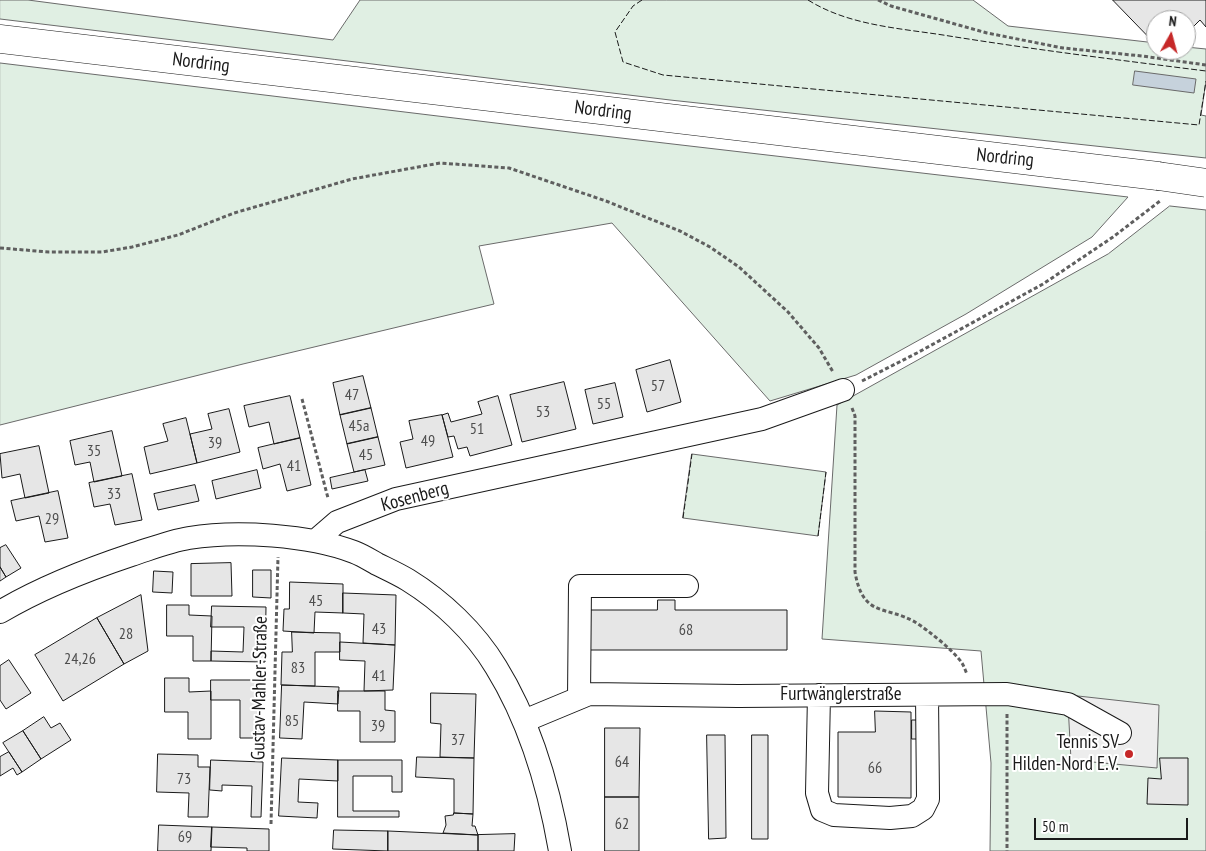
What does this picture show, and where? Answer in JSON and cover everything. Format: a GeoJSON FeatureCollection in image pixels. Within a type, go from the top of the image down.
{"type":"FeatureCollection","features":[{"type":"Feature","properties":{"kind":"main road","name":"Nordring"},"geometry":{"type":"LineString","coordinates":[[0,39],[1159,188],[1206,183]]}},
{"type":"Feature","properties":{"kind":"street","name":"Kosenberg"},"geometry":{"type":"LineString","coordinates":[[315,541],[337,522],[396,499],[762,419],[843,390]]}},
{"type":"Feature","properties":{"kind":"street"},"geometry":{"type":"LineString","coordinates":[[0,612],[55,582],[154,547],[188,538],[226,534],[270,536],[315,541],[354,552],[408,579],[437,601],[465,626],[491,659],[524,720],[547,788],[560,851]]}},
{"type":"Feature","properties":{"kind":"street"},"geometry":{"type":"LineString","coordinates":[[579,698],[580,586],[687,586]]}},
{"type":"Feature","properties":{"kind":"street","name":"Furtwänglerstraße"},"geometry":{"type":"LineString","coordinates":[[524,720],[589,694],[1007,694],[1068,704],[1120,732]]}},
{"type":"Feature","properties":{"kind":"street"},"geometry":{"type":"LineString","coordinates":[[819,695],[817,794],[822,810],[834,815],[890,818],[912,816],[923,809],[928,799],[927,695]]}},
{"type":"Feature","properties":{"kind":"path"},"geometry":{"type":"LineString","coordinates":[[878,0],[890,6],[987,33],[1063,48],[1206,65]]}},
{"type":"Feature","properties":{"kind":"path"},"geometry":{"type":"LineString","coordinates":[[0,248],[49,252],[102,252],[132,247],[178,235],[234,212],[352,179],[440,163],[509,168],[606,200],[680,231],[710,247],[739,267],[788,312],[819,348],[843,390],[855,416],[855,572],[858,590],[874,607],[915,622],[940,641],[962,663],[968,677]]}},
{"type":"Feature","properties":{"kind":"path"},"geometry":{"type":"LineString","coordinates":[[843,390],[1043,284],[1113,237],[1159,188]]}},
{"type":"Feature","properties":{"kind":"path"},"geometry":{"type":"LineString","coordinates":[[302,399],[328,498]]}},
{"type":"Feature","properties":{"kind":"path","name":"Gustav-Mahler-Straße"},"geometry":{"type":"LineString","coordinates":[[271,824],[278,553]]}},
{"type":"Feature","properties":{"kind":"path"},"geometry":{"type":"LineString","coordinates":[[1007,694],[1007,851]]}},
{"type":"Feature","properties":{"kind":"green space"},"geometry":{"type":"Polygon","coordinates":[[[0,0],[28,0],[333,40],[360,0],[973,0],[1008,26],[1146,42],[1146,60],[1196,60],[1196,48],[1206,49],[1206,81],[1201,115],[1206,116],[1206,158],[670,100],[0,19],[0,0]]]}},
{"type":"Feature","properties":{"kind":"green space"},"geometry":{"type":"Polygon","coordinates":[[[0,63],[1128,197],[1092,237],[966,314],[856,375],[770,401],[612,223],[479,246],[494,304],[0,425],[0,63]]]}},
{"type":"Feature","properties":{"kind":"green space"},"geometry":{"type":"Polygon","coordinates":[[[1170,206],[1206,210],[1206,851],[990,851],[991,763],[981,651],[822,639],[837,405],[1108,254],[1170,206]]]}},
{"type":"Feature","properties":{"kind":"green space"},"geometry":{"type":"Polygon","coordinates":[[[692,454],[826,472],[818,536],[683,518],[692,454]]]}},
{"type":"Feature","properties":{"kind":"shaded area"},"geometry":{"type":"Polygon","coordinates":[[[1135,71],[1196,79],[1194,93],[1133,85],[1135,71]]]}},
{"type":"Feature","properties":{"kind":"shaded area"},"geometry":{"type":"Polygon","coordinates":[[[1078,696],[1159,705],[1157,768],[1071,760],[1068,704],[1078,696]]]}},
{"type":"Feature","properties":{"kind":"building"},"geometry":{"type":"Polygon","coordinates":[[[1113,0],[1206,0],[1206,27],[1200,20],[1196,24],[1196,10],[1146,10],[1146,34],[1113,0]]]}},
{"type":"Feature","properties":{"kind":"building"},"geometry":{"type":"Polygon","coordinates":[[[670,360],[681,402],[647,412],[636,370],[670,360]]]}},
{"type":"Feature","properties":{"kind":"building"},"geometry":{"type":"Polygon","coordinates":[[[363,376],[371,408],[340,415],[333,383],[363,376]]]}},
{"type":"Feature","properties":{"kind":"building"},"geometry":{"type":"Polygon","coordinates":[[[564,382],[576,429],[522,442],[510,395],[564,382]]]}},
{"type":"Feature","properties":{"kind":"building"},"geometry":{"type":"Polygon","coordinates":[[[615,383],[623,417],[593,424],[585,390],[615,383]]]}},
{"type":"Feature","properties":{"kind":"building"},"geometry":{"type":"Polygon","coordinates":[[[290,396],[300,438],[274,444],[269,422],[249,427],[244,406],[290,396]]]}},
{"type":"Feature","properties":{"kind":"building"},"geometry":{"type":"Polygon","coordinates":[[[498,396],[512,445],[470,456],[467,447],[458,449],[454,436],[448,437],[442,415],[448,413],[451,422],[482,414],[478,402],[498,396]]]}},
{"type":"Feature","properties":{"kind":"building"},"geometry":{"type":"Polygon","coordinates":[[[371,408],[378,437],[347,444],[340,415],[371,408]]]}},
{"type":"Feature","properties":{"kind":"building"},"geometry":{"type":"Polygon","coordinates":[[[229,409],[240,452],[197,463],[190,434],[212,429],[208,414],[229,409]]]}},
{"type":"Feature","properties":{"kind":"building"},"geometry":{"type":"Polygon","coordinates":[[[442,415],[453,457],[406,468],[400,442],[413,439],[409,421],[442,415]]]}},
{"type":"Feature","properties":{"kind":"building"},"geometry":{"type":"Polygon","coordinates":[[[186,418],[197,463],[150,474],[144,447],[168,441],[163,424],[186,418]]]}},
{"type":"Feature","properties":{"kind":"building"},"geometry":{"type":"Polygon","coordinates":[[[112,431],[122,476],[94,482],[90,462],[75,465],[70,441],[112,431]]]}},
{"type":"Feature","properties":{"kind":"building"},"geometry":{"type":"Polygon","coordinates":[[[378,437],[385,465],[354,472],[347,444],[378,437]]]}},
{"type":"Feature","properties":{"kind":"building"},"geometry":{"type":"Polygon","coordinates":[[[300,438],[311,485],[287,491],[280,464],[263,469],[258,448],[300,438]]]}},
{"type":"Feature","properties":{"kind":"building"},"geometry":{"type":"Polygon","coordinates":[[[39,446],[49,493],[25,498],[20,474],[2,478],[0,454],[39,446]]]}},
{"type":"Feature","properties":{"kind":"building"},"geometry":{"type":"Polygon","coordinates":[[[257,470],[261,488],[216,499],[212,481],[257,470]]]}},
{"type":"Feature","properties":{"kind":"building"},"geometry":{"type":"Polygon","coordinates":[[[365,470],[368,481],[332,489],[330,478],[365,470]]]}},
{"type":"Feature","properties":{"kind":"building"},"geometry":{"type":"Polygon","coordinates":[[[132,474],[142,520],[115,525],[110,504],[94,507],[89,483],[132,474]]]}},
{"type":"Feature","properties":{"kind":"building"},"geometry":{"type":"Polygon","coordinates":[[[195,485],[199,501],[158,510],[154,494],[195,485]]]}},
{"type":"Feature","properties":{"kind":"building"},"geometry":{"type":"Polygon","coordinates":[[[58,491],[68,538],[45,542],[39,516],[16,521],[11,501],[58,491]]]}},
{"type":"Feature","properties":{"kind":"building"},"geometry":{"type":"Polygon","coordinates":[[[6,545],[21,568],[6,577],[0,567],[0,548],[6,545]]]}},
{"type":"Feature","properties":{"kind":"building"},"geometry":{"type":"Polygon","coordinates":[[[231,563],[232,596],[191,596],[191,564],[231,563]]]}},
{"type":"Feature","properties":{"kind":"building"},"geometry":{"type":"Polygon","coordinates":[[[0,567],[6,577],[0,581],[0,567]]]}},
{"type":"Feature","properties":{"kind":"building"},"geometry":{"type":"Polygon","coordinates":[[[253,570],[271,570],[271,598],[253,597],[253,570]]]}},
{"type":"Feature","properties":{"kind":"building"},"geometry":{"type":"Polygon","coordinates":[[[154,571],[173,572],[172,593],[153,592],[154,571]]]}},
{"type":"Feature","properties":{"kind":"building"},"geometry":{"type":"Polygon","coordinates":[[[290,582],[343,584],[343,613],[315,612],[314,633],[283,631],[284,609],[289,609],[290,582]]]}},
{"type":"Feature","properties":{"kind":"building"},"geometry":{"type":"Polygon","coordinates":[[[343,593],[396,595],[395,645],[363,643],[364,614],[343,613],[343,593]]]}},
{"type":"Feature","properties":{"kind":"building"},"geometry":{"type":"Polygon","coordinates":[[[141,595],[148,651],[124,664],[97,618],[141,595]]]}},
{"type":"Feature","properties":{"kind":"building"},"geometry":{"type":"Polygon","coordinates":[[[658,600],[675,600],[675,610],[787,610],[787,650],[585,650],[585,610],[657,610],[658,600]]]}},
{"type":"Feature","properties":{"kind":"building"},"geometry":{"type":"Polygon","coordinates":[[[167,605],[189,605],[189,615],[212,616],[211,661],[193,661],[193,636],[167,636],[167,605]]]}},
{"type":"Feature","properties":{"kind":"building"},"geometry":{"type":"Polygon","coordinates":[[[212,606],[266,607],[265,662],[211,661],[211,651],[243,652],[244,627],[211,627],[212,606]]]}},
{"type":"Feature","properties":{"kind":"building"},"geometry":{"type":"Polygon","coordinates":[[[97,618],[124,664],[63,701],[35,655],[97,618]]]}},
{"type":"Feature","properties":{"kind":"building"},"geometry":{"type":"Polygon","coordinates":[[[292,632],[340,633],[340,652],[315,652],[315,686],[281,685],[282,652],[292,652],[292,632]]]}},
{"type":"Feature","properties":{"kind":"building"},"geometry":{"type":"Polygon","coordinates":[[[340,642],[395,645],[393,690],[364,691],[365,661],[340,660],[340,642]]]}},
{"type":"Feature","properties":{"kind":"building"},"geometry":{"type":"Polygon","coordinates":[[[9,660],[31,693],[6,709],[0,700],[0,666],[9,660]]]}},
{"type":"Feature","properties":{"kind":"building"},"geometry":{"type":"Polygon","coordinates":[[[165,678],[189,678],[189,692],[211,691],[211,739],[188,739],[188,712],[165,712],[165,678]]]}},
{"type":"Feature","properties":{"kind":"building"},"geometry":{"type":"Polygon","coordinates":[[[211,680],[259,680],[259,738],[240,738],[240,700],[211,700],[211,680]]]}},
{"type":"Feature","properties":{"kind":"building"},"geometry":{"type":"Polygon","coordinates":[[[282,685],[339,687],[338,704],[304,702],[302,739],[280,738],[282,685]]]}},
{"type":"Feature","properties":{"kind":"building"},"geometry":{"type":"Polygon","coordinates":[[[338,691],[385,691],[385,710],[395,711],[395,742],[360,742],[360,711],[338,711],[338,691]]]}},
{"type":"Feature","properties":{"kind":"building"},"geometry":{"type":"Polygon","coordinates":[[[431,693],[476,694],[474,758],[440,757],[441,724],[431,723],[431,693]]]}},
{"type":"Feature","properties":{"kind":"building"},"geometry":{"type":"Polygon","coordinates":[[[875,711],[911,712],[911,798],[838,797],[838,732],[875,732],[875,711]]]}},
{"type":"Feature","properties":{"kind":"building"},"geometry":{"type":"Polygon","coordinates":[[[44,717],[51,728],[60,723],[71,740],[41,759],[23,731],[44,717]]]}},
{"type":"Feature","properties":{"kind":"building"},"geometry":{"type":"Polygon","coordinates":[[[912,720],[923,720],[923,739],[912,739],[912,720]]]}},
{"type":"Feature","properties":{"kind":"building"},"geometry":{"type":"Polygon","coordinates":[[[605,728],[640,728],[639,797],[605,797],[605,728]]]}},
{"type":"Feature","properties":{"kind":"building"},"geometry":{"type":"Polygon","coordinates":[[[23,731],[41,759],[22,772],[3,743],[23,731]]]}},
{"type":"Feature","properties":{"kind":"building"},"geometry":{"type":"Polygon","coordinates":[[[707,735],[725,735],[726,838],[709,839],[707,735]]]}},
{"type":"Feature","properties":{"kind":"building"},"geometry":{"type":"Polygon","coordinates":[[[752,735],[768,735],[768,839],[752,839],[752,735]]]}},
{"type":"Feature","properties":{"kind":"building"},"geometry":{"type":"Polygon","coordinates":[[[9,752],[22,772],[17,775],[13,768],[0,776],[0,757],[9,752]]]}},
{"type":"Feature","properties":{"kind":"building"},"geometry":{"type":"Polygon","coordinates":[[[158,754],[198,755],[198,767],[210,767],[208,817],[188,817],[189,793],[157,792],[158,754]]]}},
{"type":"Feature","properties":{"kind":"building"},"geometry":{"type":"Polygon","coordinates":[[[417,757],[474,758],[473,814],[454,813],[454,779],[416,777],[417,757]]]}},
{"type":"Feature","properties":{"kind":"building"},"geometry":{"type":"Polygon","coordinates":[[[282,758],[338,760],[338,781],[299,779],[298,802],[318,803],[317,818],[279,816],[282,758]]]}},
{"type":"Feature","properties":{"kind":"building"},"geometry":{"type":"Polygon","coordinates":[[[1160,758],[1188,758],[1188,805],[1147,804],[1148,778],[1161,779],[1160,758]]]}},
{"type":"Feature","properties":{"kind":"building"},"geometry":{"type":"Polygon","coordinates":[[[211,760],[263,762],[261,817],[251,817],[252,786],[222,785],[222,791],[210,790],[211,760]]]}},
{"type":"Feature","properties":{"kind":"building"},"geometry":{"type":"Polygon","coordinates":[[[338,760],[402,760],[402,792],[392,792],[392,776],[353,776],[353,811],[399,811],[399,817],[338,817],[338,760]]]}},
{"type":"Feature","properties":{"kind":"building"},"geometry":{"type":"Polygon","coordinates":[[[605,797],[639,797],[639,851],[605,851],[605,797]]]}},
{"type":"Feature","properties":{"kind":"building"},"geometry":{"type":"Polygon","coordinates":[[[454,813],[473,814],[472,826],[475,826],[478,835],[443,833],[446,825],[445,816],[453,815],[454,813]]]}},
{"type":"Feature","properties":{"kind":"building"},"geometry":{"type":"Polygon","coordinates":[[[159,825],[212,827],[211,851],[158,851],[159,825]]]}},
{"type":"Feature","properties":{"kind":"building"},"geometry":{"type":"Polygon","coordinates":[[[212,827],[269,829],[269,851],[247,851],[247,848],[211,847],[212,827]]]}},
{"type":"Feature","properties":{"kind":"building"},"geometry":{"type":"Polygon","coordinates":[[[334,830],[388,831],[388,851],[333,849],[334,830]]]}},
{"type":"Feature","properties":{"kind":"building"},"geometry":{"type":"Polygon","coordinates":[[[388,831],[478,835],[478,851],[388,851],[388,831]]]}},
{"type":"Feature","properties":{"kind":"building"},"geometry":{"type":"Polygon","coordinates":[[[515,834],[514,851],[478,851],[478,835],[515,834]]]}},
{"type":"Feature","properties":{"kind":"fence"},"geometry":{"type":"LineString","coordinates":[[642,0],[633,6],[615,32],[623,62],[663,75],[1199,125],[1206,81]]}},
{"type":"Feature","properties":{"kind":"fence"},"geometry":{"type":"LineString","coordinates":[[808,0],[840,15],[873,24],[1041,50],[1206,71]]}},
{"type":"Feature","properties":{"kind":"fence"},"geometry":{"type":"LineString","coordinates":[[683,518],[692,454]]}},
{"type":"Feature","properties":{"kind":"fence"},"geometry":{"type":"LineString","coordinates":[[818,536],[826,472]]}},
{"type":"Feature","properties":{"kind":"place","name":"Tennis SV Hilden-Nord E.V."},"geometry":{"type":"Point","coordinates":[1129,754]}}]}
